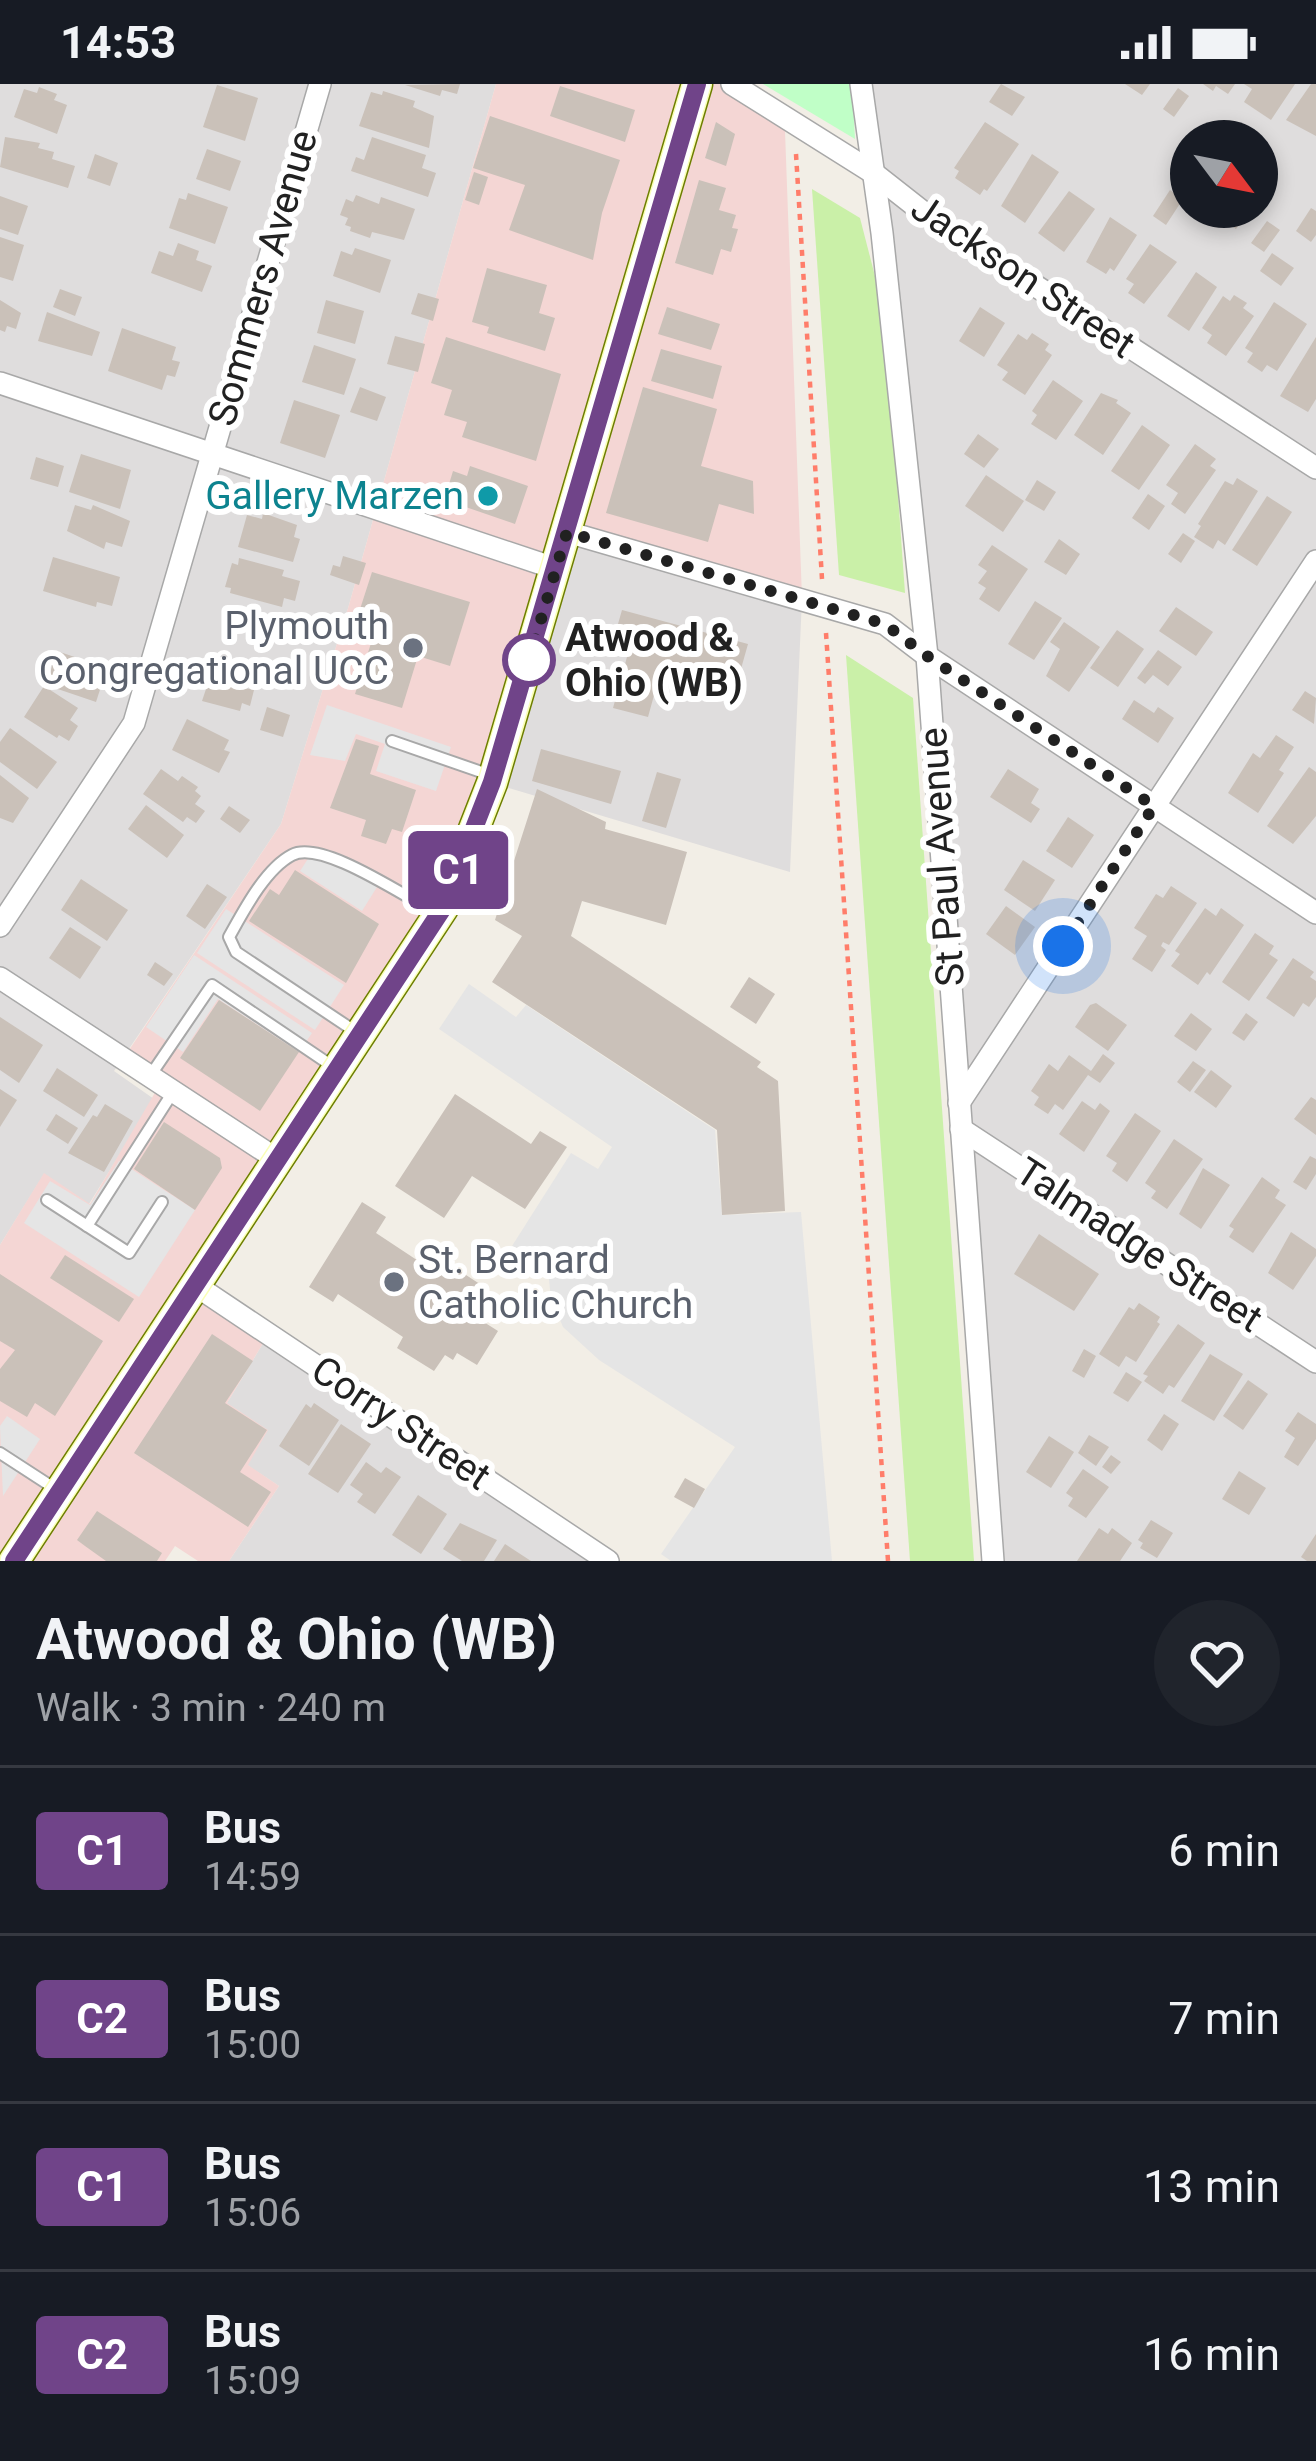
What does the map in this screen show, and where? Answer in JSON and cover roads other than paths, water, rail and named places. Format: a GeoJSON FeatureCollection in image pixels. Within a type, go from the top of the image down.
{"type":"FeatureCollection","features":[{"type":"Feature","properties":{"kind":"street","name":"Sommers Avenue"},"geometry":{"type":"LineString","coordinates":[[0,926],[134,723],[320,84]]}},
{"type":"Feature","properties":{"kind":"street"},"geometry":{"type":"LineString","coordinates":[[14,1561],[440,914],[494,776],[697,84]]}},
{"type":"Feature","properties":{"kind":"street","name":"Jackson Street"},"geometry":{"type":"LineString","coordinates":[[732,84],[1316,468]]}},
{"type":"Feature","properties":{"kind":"street","name":"St Paul Avenue"},"geometry":{"type":"LineString","coordinates":[[861,84],[882,233],[927,656],[992,1561]]}},
{"type":"Feature","properties":{"kind":"street"},"geometry":{"type":"LineString","coordinates":[[0,383],[557,569]]}},
{"type":"Feature","properties":{"kind":"street"},"geometry":{"type":"LineString","coordinates":[[567,532],[885,624],[1316,914]]}},
{"type":"Feature","properties":{"kind":"street"},"geometry":{"type":"LineString","coordinates":[[959,1103],[1316,561]]}},
{"type":"Feature","properties":{"kind":"street"},"geometry":{"type":"LineString","coordinates":[[0,978],[278,1160]]}},
{"type":"Feature","properties":{"kind":"street","name":"Talmadge Street"},"geometry":{"type":"LineString","coordinates":[[962,1129],[1316,1362]]}},
{"type":"Feature","properties":{"kind":"street","name":"Corry Street"},"geometry":{"type":"LineString","coordinates":[[194,1285],[608,1561]]}},
{"type":"Feature","properties":{"kind":"lane"},"geometry":{"type":"LineString","coordinates":[[392,741],[494,776]]}},
{"type":"Feature","properties":{"kind":"lane"},"geometry":{"type":"LineString","coordinates":[[362,1035],[232,946],[230,938],[239,919],[274,871],[291,855],[308,850],[335,858],[440,914]]}},
{"type":"Feature","properties":{"kind":"lane"},"geometry":{"type":"LineString","coordinates":[[150,1076],[212,985],[338,1070]]}},
{"type":"Feature","properties":{"kind":"lane"},"geometry":{"type":"LineString","coordinates":[[87,1226],[173,1092]]}},
{"type":"Feature","properties":{"kind":"lane"},"geometry":{"type":"LineString","coordinates":[[46,1200],[129,1253],[162,1202]]}},
{"type":"Feature","properties":{"kind":"lane"},"geometry":{"type":"LineString","coordinates":[[0,1453],[60,1492]]}},
{"type":"Feature","properties":{"kind":"place","name":"Gallery Marzen"},"geometry":{"type":"Point","coordinates":[488,496]}},
{"type":"Feature","properties":{"kind":"place","name":"Plymouth Congregational UCC"},"geometry":{"type":"Point","coordinates":[413,648]}},
{"type":"Feature","properties":{"kind":"place","name":"Atwood & Ohio (WB)"},"geometry":{"type":"Point","coordinates":[529,660]}},
{"type":"Feature","properties":{"kind":"place","name":"St. Bernard Catholic Church"},"geometry":{"type":"Point","coordinates":[394,1282]}}]}
